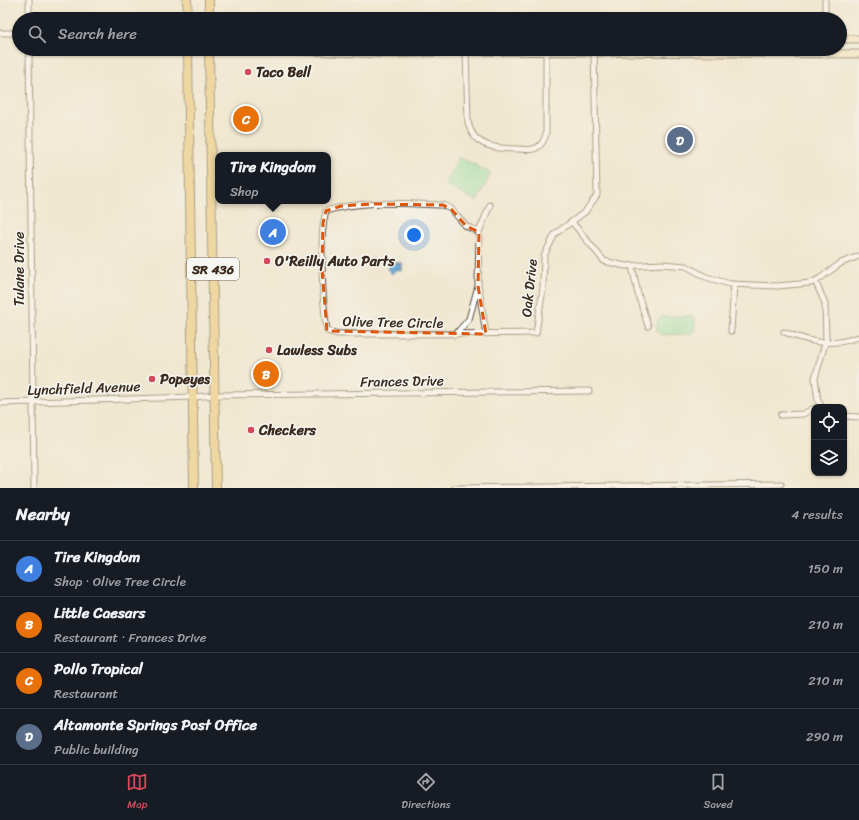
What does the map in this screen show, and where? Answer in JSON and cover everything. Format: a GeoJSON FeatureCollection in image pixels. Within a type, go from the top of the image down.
{"type":"FeatureCollection","features":[{"type":"Feature","properties":{"kind":"main road"},"geometry":{"type":"LineString","coordinates":[[187,0],[188,12]]}},
{"type":"Feature","properties":{"kind":"main road"},"geometry":{"type":"LineString","coordinates":[[209,0],[209,12]]}},
{"type":"Feature","properties":{"kind":"main road"},"geometry":{"type":"LineString","coordinates":[[847,39],[859,39]]}},
{"type":"Feature","properties":{"kind":"main road"},"geometry":{"type":"LineString","coordinates":[[847,54],[859,54]]}},
{"type":"Feature","properties":{"kind":"main road","name":"SR 436"},"geometry":{"type":"LineString","coordinates":[[188,56],[194,488]]}},
{"type":"Feature","properties":{"kind":"main road","name":"SR 436"},"geometry":{"type":"LineString","coordinates":[[209,56],[216,395],[216,488]]}},
{"type":"Feature","properties":{"kind":"street"},"geometry":{"type":"LineString","coordinates":[[29,0],[29,12]]}},
{"type":"Feature","properties":{"kind":"street"},"geometry":{"type":"LineString","coordinates":[[824,0],[825,12]]}},
{"type":"Feature","properties":{"kind":"street"},"geometry":{"type":"LineString","coordinates":[[0,33],[12,33]]}},
{"type":"Feature","properties":{"kind":"street","name":"Tulane Drive"},"geometry":{"type":"LineString","coordinates":[[29,56],[34,488]]}},
{"type":"Feature","properties":{"kind":"street"},"geometry":{"type":"LineString","coordinates":[[467,56],[468,122],[470,130],[475,138],[494,147],[530,150],[541,144],[546,133],[546,56]]}},
{"type":"Feature","properties":{"kind":"street","name":"Oak Drive"},"geometry":{"type":"LineString","coordinates":[[486,334],[536,333],[543,288],[544,256],[555,234],[585,212],[598,195],[594,56]]}},
{"type":"Feature","properties":{"kind":"street","name":"Olive Tree Circle"},"geometry":{"type":"LineString","coordinates":[[479,232],[466,226],[451,209],[443,205],[374,204],[341,206],[326,211],[322,223],[322,269],[325,316],[327,331],[338,334],[486,334]]}},
{"type":"Feature","properties":{"kind":"street","name":"Olive Tree Circle"},"geometry":{"type":"LineString","coordinates":[[455,334],[469,319],[478,286],[479,232],[490,205]]}},
{"type":"Feature","properties":{"kind":"street"},"geometry":{"type":"LineString","coordinates":[[572,222],[604,260],[625,266],[662,264],[686,266],[706,277],[734,284],[777,286],[811,283],[841,263],[859,256]]}},
{"type":"Feature","properties":{"kind":"street"},"geometry":{"type":"LineString","coordinates":[[632,266],[638,294],[648,326]]}},
{"type":"Feature","properties":{"kind":"street"},"geometry":{"type":"LineString","coordinates":[[815,281],[825,303],[826,340],[815,378],[818,404]]}},
{"type":"Feature","properties":{"kind":"street"},"geometry":{"type":"LineString","coordinates":[[732,331],[734,284]]}},
{"type":"Feature","properties":{"kind":"street"},"geometry":{"type":"LineString","coordinates":[[478,286],[486,334]]}},
{"type":"Feature","properties":{"kind":"street"},"geometry":{"type":"LineString","coordinates":[[784,332],[802,339],[825,344],[859,337]]}},
{"type":"Feature","properties":{"kind":"street","name":"Frances Drive"},"geometry":{"type":"LineString","coordinates":[[216,395],[589,391]]}},
{"type":"Feature","properties":{"kind":"street","name":"Lynchfield Avenue"},"geometry":{"type":"LineString","coordinates":[[0,402],[193,397],[216,395]]}},
{"type":"Feature","properties":{"kind":"street"},"geometry":{"type":"LineString","coordinates":[[781,415],[803,414],[811,410]]}},
{"type":"Feature","properties":{"kind":"street"},"geometry":{"type":"LineString","coordinates":[[847,416],[859,417]]}},
{"type":"Feature","properties":{"kind":"street"},"geometry":{"type":"LineString","coordinates":[[455,488],[781,484]]}},
{"type":"Feature","properties":{"kind":"highlighted area"},"geometry":{"type":"Polygon","coordinates":[[[374,204],[443,205],[451,209],[466,226],[479,232],[478,286],[486,334],[327,331],[322,269],[323,223],[326,211],[341,206],[374,204]]]}},
{"type":"Feature","properties":{"kind":"green space"},"geometry":{"type":"Polygon","coordinates":[[[459,157],[491,173],[477,201],[445,185],[459,157]]]}},
{"type":"Feature","properties":{"kind":"green space"},"geometry":{"type":"Polygon","coordinates":[[[691,316],[695,319],[695,330],[691,334],[661,335],[657,331],[657,321],[661,317],[691,316]]]}},
{"type":"Feature","properties":{"kind":"water"},"geometry":{"type":"Polygon","coordinates":[[[392,263],[402,263],[402,271],[395,270],[392,274],[387,269],[392,263]]]}},
{"type":"Feature","properties":{"kind":"place","name":"Taco Bell"},"geometry":{"type":"Point","coordinates":[248,72]}},
{"type":"Feature","properties":{"kind":"place","name":"Pollo Tropical"},"geometry":{"type":"Point","coordinates":[246,119]}},
{"type":"Feature","properties":{"kind":"place","name":"Altamonte Springs Post Office"},"geometry":{"type":"Point","coordinates":[680,140]}},
{"type":"Feature","properties":{"kind":"place","name":"Tire Kingdom"},"geometry":{"type":"Point","coordinates":[273,232]}},
{"type":"Feature","properties":{"kind":"place","name":"O'Reilly Auto Parts"},"geometry":{"type":"Point","coordinates":[267,261]}},
{"type":"Feature","properties":{"kind":"place","name":"Lawless Subs"},"geometry":{"type":"Point","coordinates":[269,350]}},
{"type":"Feature","properties":{"kind":"place","name":"Little Caesars"},"geometry":{"type":"Point","coordinates":[266,374]}},
{"type":"Feature","properties":{"kind":"place","name":"Popeyes"},"geometry":{"type":"Point","coordinates":[152,379]}},
{"type":"Feature","properties":{"kind":"place","name":"Checkers"},"geometry":{"type":"Point","coordinates":[251,430]}}]}
